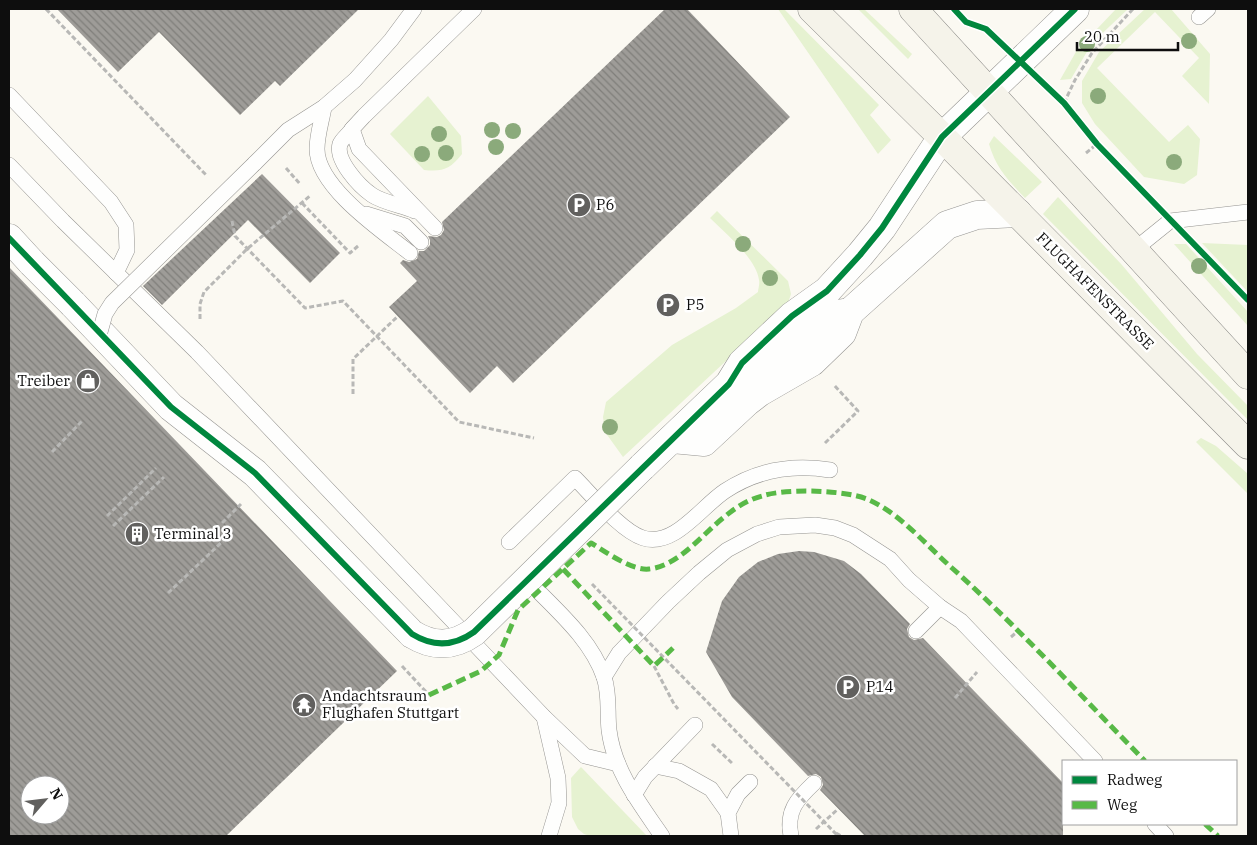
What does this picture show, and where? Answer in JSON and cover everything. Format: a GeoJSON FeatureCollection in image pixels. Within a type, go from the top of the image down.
{"type":"FeatureCollection","features":[{"type":"Feature","properties":{"kind":"main road","name":"FLUGHAFENSTRASSE"},"geometry":{"type":"LineString","coordinates":[[812,9],[1248,445]]}},
{"type":"Feature","properties":{"kind":"main road"},"geometry":{"type":"LineString","coordinates":[[913,9],[1248,375]]}},
{"type":"Feature","properties":{"kind":"street"},"geometry":{"type":"LineString","coordinates":[[9,238],[172,407],[255,473],[412,634],[423,641],[438,644],[451,642],[463,639],[474,632],[729,384],[742,363],[792,316],[825,304],[882,228],[942,137],[1075,9]]}},
{"type":"Feature","properties":{"kind":"street"},"geometry":{"type":"LineString","coordinates":[[672,439],[704,442],[760,392],[812,362],[842,332],[850,312],[946,225],[977,215],[1018,213]]}},
{"type":"Feature","properties":{"kind":"street"},"geometry":{"type":"LineString","coordinates":[[825,304],[850,312]]}},
{"type":"Feature","properties":{"kind":"lane"},"geometry":{"type":"LineString","coordinates":[[100,332],[105,314],[112,303],[288,130],[324,107],[355,80],[414,9]]}},
{"type":"Feature","properties":{"kind":"lane"},"geometry":{"type":"LineString","coordinates":[[419,212],[372,195],[343,164],[339,154],[341,143],[364,116],[474,9]]}},
{"type":"Feature","properties":{"kind":"lane"},"geometry":{"type":"LineString","coordinates":[[9,95],[111,202],[126,225],[127,250],[116,273]]}},
{"type":"Feature","properties":{"kind":"lane"},"geometry":{"type":"LineString","coordinates":[[324,107],[317,150],[321,168],[327,179],[358,211],[410,253]]}},
{"type":"Feature","properties":{"kind":"lane"},"geometry":{"type":"LineString","coordinates":[[352,129],[359,149],[436,228]]}},
{"type":"Feature","properties":{"kind":"lane"},"geometry":{"type":"LineString","coordinates":[[9,164],[197,352],[544,717],[585,756],[618,764]]}},
{"type":"Feature","properties":{"kind":"lane"},"geometry":{"type":"LineString","coordinates":[[358,211],[405,226],[421,242]]}},
{"type":"Feature","properties":{"kind":"lane"},"geometry":{"type":"LineString","coordinates":[[1134,250],[1170,220],[1248,212]]}},
{"type":"Feature","properties":{"kind":"lane"},"geometry":{"type":"LineString","coordinates":[[509,542],[575,478],[628,530],[643,538],[658,540],[675,534],[725,491],[748,479],[770,471],[792,467],[830,470]]}},
{"type":"Feature","properties":{"kind":"lane"},"geometry":{"type":"LineString","coordinates":[[604,677],[619,653],[668,602],[727,550],[757,534],[779,527],[815,525],[835,528],[853,535],[890,559],[909,580],[960,622],[1094,760]]}},
{"type":"Feature","properties":{"kind":"lane"},"geometry":{"type":"LineString","coordinates":[[539,592],[587,643],[604,677],[609,702],[609,731],[618,764],[634,795],[662,836]]}},
{"type":"Feature","properties":{"kind":"lane"},"geometry":{"type":"LineString","coordinates":[[916,630],[940,607]]}},
{"type":"Feature","properties":{"kind":"lane"},"geometry":{"type":"LineString","coordinates":[[544,717],[558,778],[559,803],[549,836]]}},
{"type":"Feature","properties":{"kind":"lane"},"geometry":{"type":"LineString","coordinates":[[634,795],[645,777],[695,725]]}},
{"type":"Feature","properties":{"kind":"lane"},"geometry":{"type":"LineString","coordinates":[[655,766],[679,770],[711,790],[728,813],[731,836]]}},
{"type":"Feature","properties":{"kind":"lane"},"geometry":{"type":"LineString","coordinates":[[728,813],[738,794],[750,782]]}},
{"type":"Feature","properties":{"kind":"lane"},"geometry":{"type":"LineString","coordinates":[[791,836],[790,815],[800,796],[814,783]]}},
{"type":"Feature","properties":{"kind":"lane"},"geometry":{"type":"LineString","coordinates":[[1155,825],[1166,836]]}},
{"type":"Feature","properties":{"kind":"path"},"geometry":{"type":"LineString","coordinates":[[46,9],[208,178]]}},
{"type":"Feature","properties":{"kind":"path"},"geometry":{"type":"LineString","coordinates":[[1064,102],[1092,53],[1133,9]]}},
{"type":"Feature","properties":{"kind":"path"},"geometry":{"type":"LineString","coordinates":[[1065,174],[1097,144]]}},
{"type":"Feature","properties":{"kind":"path"},"geometry":{"type":"LineString","coordinates":[[280,172],[285,167],[318,202]]}},
{"type":"Feature","properties":{"kind":"path"},"geometry":{"type":"LineString","coordinates":[[197,352],[210,339],[200,319],[200,304],[204,292],[247,249],[302,203],[327,179]]}},
{"type":"Feature","properties":{"kind":"path"},"geometry":{"type":"LineString","coordinates":[[302,203],[350,253],[361,243]]}},
{"type":"Feature","properties":{"kind":"path"},"geometry":{"type":"LineString","coordinates":[[232,217],[235,236],[305,308],[343,301],[459,422],[534,438]]}},
{"type":"Feature","properties":{"kind":"path"},"geometry":{"type":"LineString","coordinates":[[353,394],[353,359],[397,317]]}},
{"type":"Feature","properties":{"kind":"path"},"geometry":{"type":"LineString","coordinates":[[833,384],[858,411]]}},
{"type":"Feature","properties":{"kind":"path"},"geometry":{"type":"LineString","coordinates":[[52,452],[83,420]]}},
{"type":"Feature","properties":{"kind":"path"},"geometry":{"type":"LineString","coordinates":[[107,516],[156,468]]}},
{"type":"Feature","properties":{"kind":"path"},"geometry":{"type":"LineString","coordinates":[[113,526],[164,477]]}},
{"type":"Feature","properties":{"kind":"path"},"geometry":{"type":"LineString","coordinates":[[222,523],[245,500]]}},
{"type":"Feature","properties":{"kind":"path"},"geometry":{"type":"LineString","coordinates":[[168,593],[223,541]]}},
{"type":"Feature","properties":{"kind":"path"},"geometry":{"type":"LineString","coordinates":[[592,584],[838,835]]}},
{"type":"Feature","properties":{"kind":"path"},"geometry":{"type":"LineString","coordinates":[[654,666],[674,704],[750,782]]}},
{"type":"Feature","properties":{"kind":"path"},"geometry":{"type":"LineString","coordinates":[[955,698],[982,666]]}},
{"type":"Feature","properties":{"kind":"path"},"geometry":{"type":"LineString","coordinates":[[790,815],[813,831],[838,808]]}},
{"type":"Feature","properties":{"kind":"green space"},"geometry":{"type":"Polygon","coordinates":[[[778,9],[784,9],[879,105],[870,115],[891,140],[878,154],[778,9]]]}},
{"type":"Feature","properties":{"kind":"green space"},"geometry":{"type":"Polygon","coordinates":[[[858,9],[864,9],[912,54],[908,59],[858,9]]]}},
{"type":"Feature","properties":{"kind":"green space"},"geometry":{"type":"Polygon","coordinates":[[[1116,9],[1128,9],[1092,43],[1071,79],[1060,80],[1077,50],[1116,9]]]}},
{"type":"Feature","properties":{"kind":"green space"},"geometry":{"type":"Polygon","coordinates":[[[1145,9],[1171,9],[1210,54],[1209,104],[1182,76],[1199,58],[1155,12],[1097,68],[1169,142],[1188,125],[1200,139],[1197,175],[1184,184],[1144,177],[1095,124],[1082,103],[1082,81],[1099,52],[1145,9]]]}},
{"type":"Feature","properties":{"kind":"green space"},"geometry":{"type":"Polygon","coordinates":[[[428,96],[461,136],[462,154],[454,163],[441,170],[424,170],[390,134],[428,96]]]}},
{"type":"Feature","properties":{"kind":"green space"},"geometry":{"type":"Polygon","coordinates":[[[994,136],[1042,182],[1025,198],[1008,179],[995,160],[989,144],[994,136]]]}},
{"type":"Feature","properties":{"kind":"green space"},"geometry":{"type":"Polygon","coordinates":[[[1058,197],[1122,265],[1197,354],[1248,406],[1248,420],[1043,214],[1058,197]]]}},
{"type":"Feature","properties":{"kind":"green space"},"geometry":{"type":"Polygon","coordinates":[[[717,211],[788,281],[791,294],[788,303],[623,457],[605,432],[603,417],[606,402],[672,345],[736,308],[758,292],[759,280],[752,263],[739,246],[710,218],[717,211]]]}},
{"type":"Feature","properties":{"kind":"green space"},"geometry":{"type":"Polygon","coordinates":[[[1202,243],[1248,245],[1248,292],[1202,243]]]}},
{"type":"Feature","properties":{"kind":"green space"},"geometry":{"type":"Polygon","coordinates":[[[1174,244],[1186,244],[1248,312],[1248,326],[1174,244]]]}},
{"type":"Feature","properties":{"kind":"green space"},"geometry":{"type":"Polygon","coordinates":[[[1201,438],[1216,446],[1248,474],[1248,494],[1196,442],[1201,438]]]}},
{"type":"Feature","properties":{"kind":"green space"},"geometry":{"type":"Polygon","coordinates":[[[581,767],[647,836],[590,836],[578,829],[572,817],[571,778],[581,767]]]}},
{"type":"Feature","properties":{"kind":"building"},"geometry":{"type":"Polygon","coordinates":[[[57,9],[359,9],[280,86],[275,81],[240,115],[159,32],[118,72],[57,9]]]}},
{"type":"Feature","properties":{"kind":"building","name":"P6"},"geometry":{"type":"Polygon","coordinates":[[[665,9],[687,9],[790,117],[513,383],[497,366],[470,393],[389,307],[417,281],[400,263],[403,260],[409,262],[417,259],[419,251],[424,251],[430,245],[428,236],[437,237],[441,235],[444,230],[442,222],[665,9]]]}},
{"type":"Feature","properties":{"kind":"building"},"geometry":{"type":"Polygon","coordinates":[[[262,174],[340,253],[310,283],[248,220],[162,305],[143,286],[262,174]]]}},
{"type":"Feature","properties":{"kind":"building","name":"Terminal 3"},"geometry":{"type":"Polygon","coordinates":[[[9,267],[397,671],[226,836],[9,836],[9,267]]]}},
{"type":"Feature","properties":{"kind":"building","name":"P14"},"geometry":{"type":"Polygon","coordinates":[[[799,551],[814,552],[844,561],[861,574],[910,624],[907,629],[909,637],[914,640],[923,638],[1062,782],[1063,836],[865,836],[820,790],[823,785],[821,777],[816,774],[808,776],[732,697],[706,652],[722,601],[739,577],[758,562],[778,554],[799,551]]]}},
{"type":"Feature","properties":{"kind":"marked path"},"geometry":{"type":"LineString","coordinates":[[429,695],[481,671],[499,655],[518,610],[591,543],[611,556],[635,567],[642,569],[660,567],[680,556],[728,514],[751,500],[772,493],[800,491],[830,492],[867,499],[891,512],[902,521],[1002,615],[1144,760]]}},
{"type":"Feature","properties":{"kind":"marked path"},"geometry":{"type":"LineString","coordinates":[[563,569],[654,666],[673,648]]}},
{"type":"Feature","properties":{"kind":"marked path"},"geometry":{"type":"LineString","coordinates":[[1206,825],[1218,836]]}},
{"type":"Feature","properties":{"kind":"cycle path"},"geometry":{"type":"LineString","coordinates":[[954,9],[966,22],[986,29],[1064,103],[1097,144],[1248,300]]}},
{"type":"Feature","properties":{"kind":"cycle path"},"geometry":{"type":"LineString","coordinates":[[9,238],[171,407],[255,473],[412,634],[435,643],[451,643],[474,632],[729,384],[742,363],[792,316],[827,291],[882,228],[942,137],[1075,9]]}},
{"type":"Feature","properties":{"kind":"place","name":"P6"},"geometry":{"type":"Point","coordinates":[579,205]}},
{"type":"Feature","properties":{"kind":"place","name":"P5"},"geometry":{"type":"Point","coordinates":[668,305]}},
{"type":"Feature","properties":{"kind":"place","name":"Treiber"},"geometry":{"type":"Point","coordinates":[88,381]}},
{"type":"Feature","properties":{"kind":"place","name":"Terminal 3"},"geometry":{"type":"Point","coordinates":[137,534]}},
{"type":"Feature","properties":{"kind":"place","name":"P14"},"geometry":{"type":"Point","coordinates":[848,687]}},
{"type":"Feature","properties":{"kind":"place","name":"Andachtsraum Flughafen Stuttgart"},"geometry":{"type":"Point","coordinates":[304,705]}}]}
